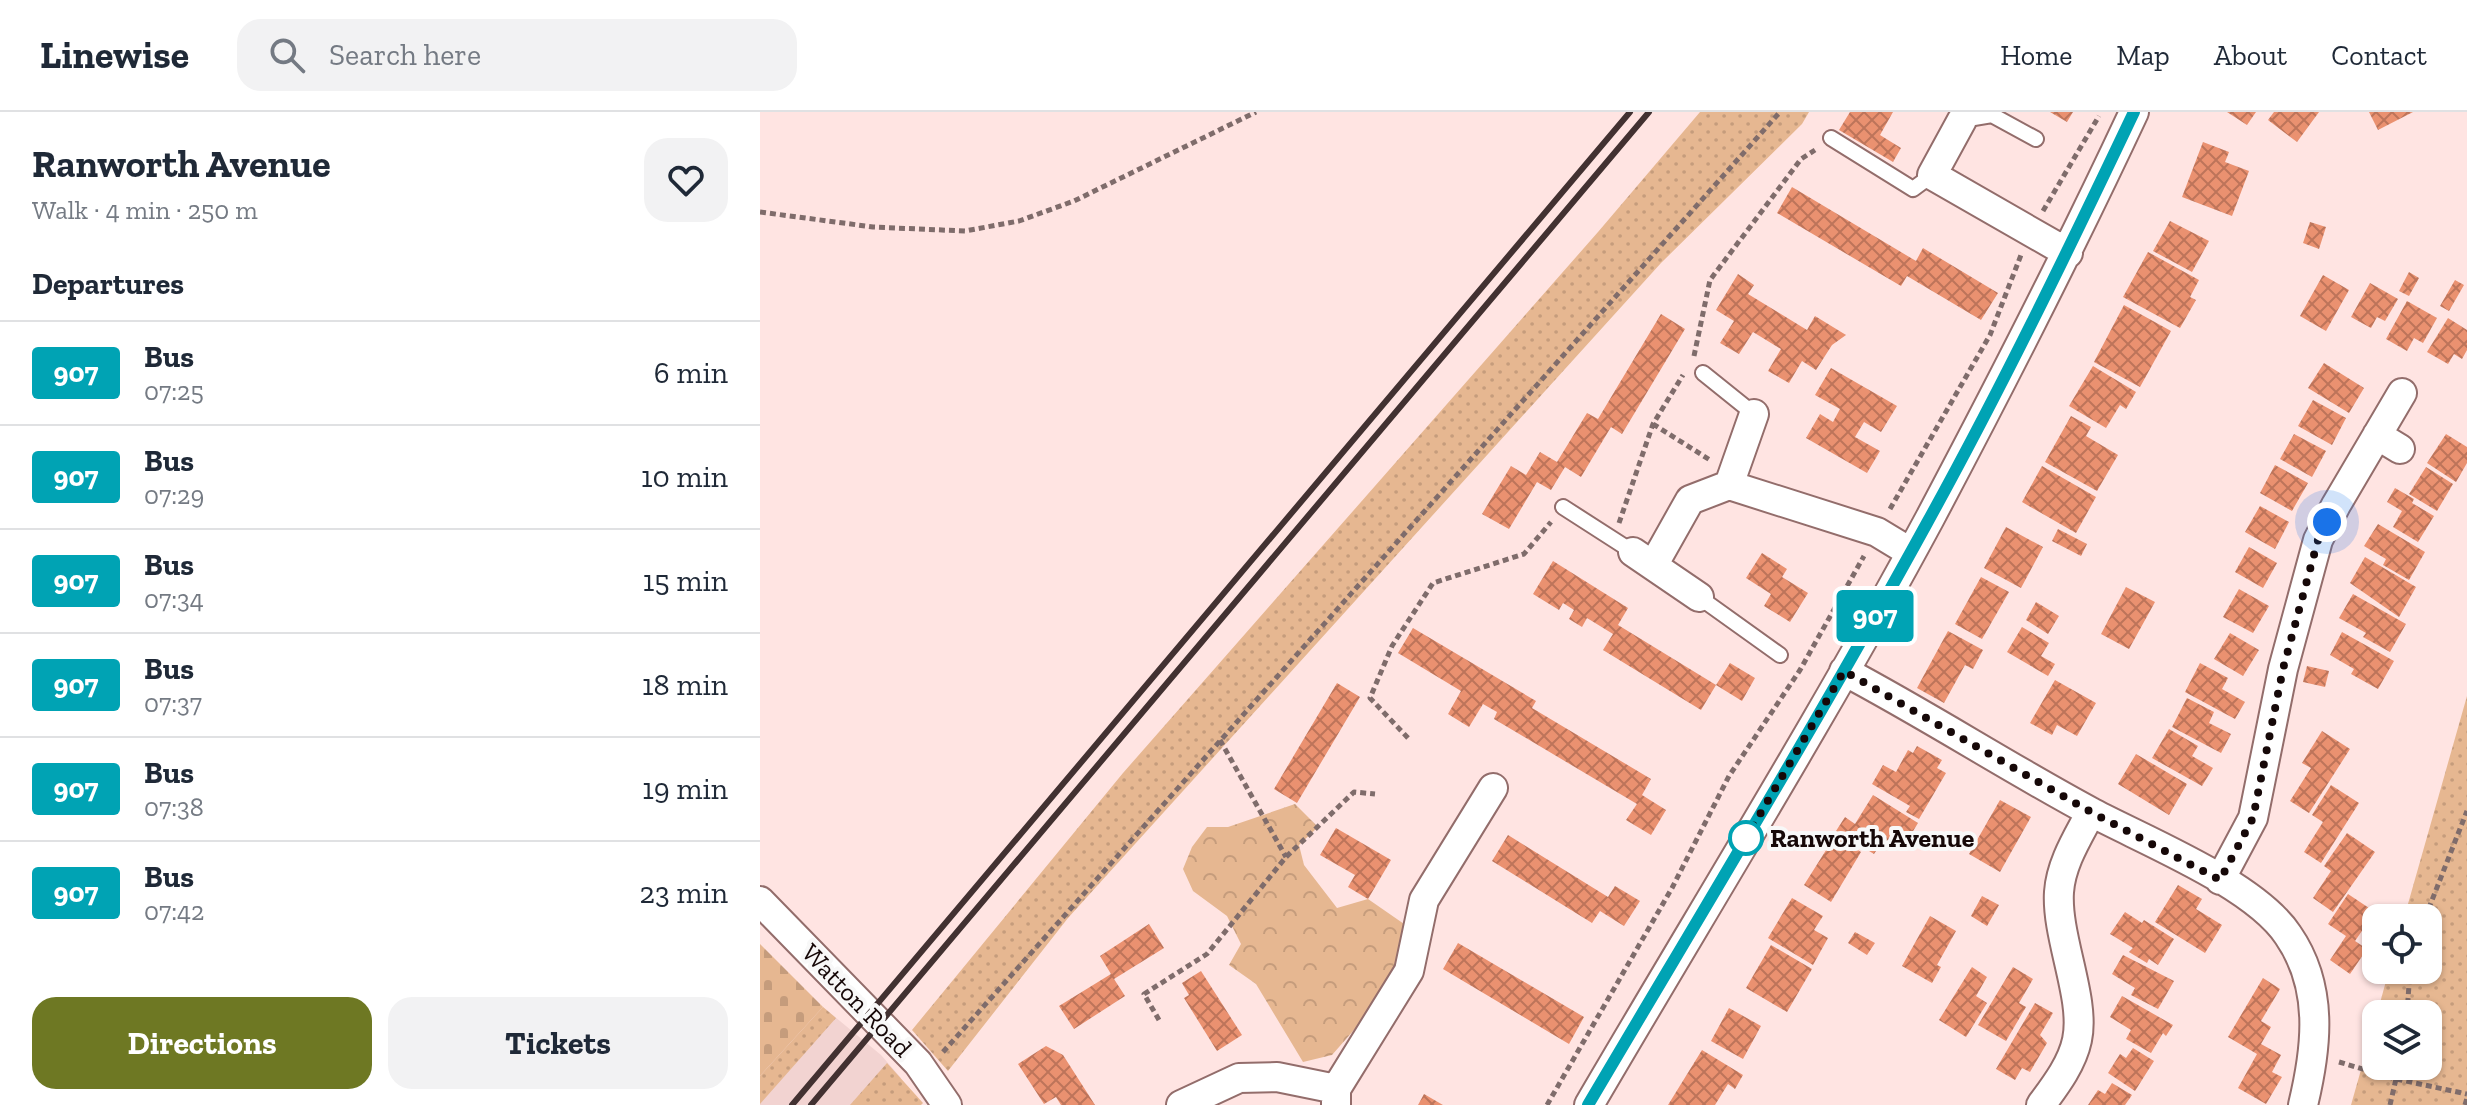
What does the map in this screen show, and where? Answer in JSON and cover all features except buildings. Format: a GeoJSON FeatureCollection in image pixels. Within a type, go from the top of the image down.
{"type":"FeatureCollection","features":[{"type":"Feature","properties":{"kind":"street"},"geometry":{"type":"LineString","coordinates":[[1589,1105],[1844,671],[1910,552],[2068,253],[2134,112]]}},
{"type":"Feature","properties":{"kind":"street"},"geometry":{"type":"LineString","coordinates":[[1962,116],[1932,175],[2068,253]]}},
{"type":"Feature","properties":{"kind":"street"},"geometry":{"type":"LineString","coordinates":[[2220,880],[2253,818],[2283,669],[2318,540],[2388,442],[2402,393]]}},
{"type":"Feature","properties":{"kind":"street"},"geometry":{"type":"LineString","coordinates":[[1699,597],[1633,552],[1690,500],[1731,479],[1754,414]]}},
{"type":"Feature","properties":{"kind":"street"},"geometry":{"type":"LineString","coordinates":[[1731,479],[1877,532],[1910,552]]}},
{"type":"Feature","properties":{"kind":"street"},"geometry":{"type":"LineString","coordinates":[[1844,671],[2091,812],[2220,880],[2258,902],[2274,917],[2299,953],[2314,1003],[2314,1060],[2303,1105]]}},
{"type":"Feature","properties":{"kind":"street"},"geometry":{"type":"LineString","coordinates":[[1181,1105],[1239,1078],[1277,1077],[1336,1097],[1409,971],[1424,900],[1493,788]]}},
{"type":"Feature","properties":{"kind":"street"},"geometry":{"type":"LineString","coordinates":[[2041,1105],[2062,1075],[2077,1038],[2077,1011],[2059,892],[2069,855],[2091,812]]}},
{"type":"Feature","properties":{"kind":"street","name":"Watton Road"},"geometry":{"type":"LineString","coordinates":[[760,901],[918,1063],[947,1105]]}},
{"type":"Feature","properties":{"kind":"lane"},"geometry":{"type":"LineString","coordinates":[[1962,116],[1992,115],[2036,139]]}},
{"type":"Feature","properties":{"kind":"lane"},"geometry":{"type":"LineString","coordinates":[[1831,138],[1913,189],[1932,175]]}},
{"type":"Feature","properties":{"kind":"lane"},"geometry":{"type":"LineString","coordinates":[[1703,373],[1754,414]]}},
{"type":"Feature","properties":{"kind":"lane"},"geometry":{"type":"LineString","coordinates":[[1563,507],[1633,552]]}},
{"type":"Feature","properties":{"kind":"lane"},"geometry":{"type":"LineString","coordinates":[[1699,597],[1780,655]]}},
{"type":"Feature","properties":{"kind":"path"},"geometry":{"type":"LineString","coordinates":[[760,212],[873,227],[965,231],[1019,221],[1074,201],[1256,112]]}},
{"type":"Feature","properties":{"kind":"path"},"geometry":{"type":"LineString","coordinates":[[960,1031],[1780,112]]}},
{"type":"Feature","properties":{"kind":"path"},"geometry":{"type":"LineString","coordinates":[[1547,1105],[1672,888],[1729,776],[1800,670],[1990,335],[2029,232],[2102,112]]}},
{"type":"Feature","properties":{"kind":"path"},"geometry":{"type":"LineString","coordinates":[[1633,552],[1653,424],[1696,352],[1710,280],[1801,159],[1831,138]]}},
{"type":"Feature","properties":{"kind":"path"},"geometry":{"type":"LineString","coordinates":[[1653,424],[1731,479]]}},
{"type":"Feature","properties":{"kind":"path"},"geometry":{"type":"LineString","coordinates":[[1408,738],[1370,698],[1392,646],[1433,583],[1524,554],[1563,507]]}},
{"type":"Feature","properties":{"kind":"path"},"geometry":{"type":"LineString","coordinates":[[1220,740],[1286,857]]}},
{"type":"Feature","properties":{"kind":"path"},"geometry":{"type":"LineString","coordinates":[[1159,1020],[1144,994],[1207,954],[1286,857],[1354,792],[1375,794]]}},
{"type":"Feature","properties":{"kind":"path"},"geometry":{"type":"LineString","coordinates":[[2430,904],[2467,811]]}},
{"type":"Feature","properties":{"kind":"path"},"geometry":{"type":"LineString","coordinates":[[2336,1061],[2362,1069]]}},
{"type":"Feature","properties":{"kind":"path"},"geometry":{"type":"LineString","coordinates":[[2390,1105],[2396,1080]]}},
{"type":"Feature","properties":{"kind":"path"},"geometry":{"type":"LineString","coordinates":[[2400,1080],[2467,1096],[2465,1105]]}},
{"type":"Feature","properties":{"kind":"shaded area"},"geometry":{"type":"Polygon","coordinates":[[[823,1007],[881,1055],[901,1078],[878,1105],[760,1105],[760,1076],[823,1007]]]}},
{"type":"Feature","properties":{"kind":"green space"},"geometry":{"type":"Polygon","coordinates":[[[1700,112],[1809,112],[1802,124],[1661,263],[1068,918],[948,1071],[912,1030],[1123,773],[1700,112]]]}},
{"type":"Feature","properties":{"kind":"green space"},"geometry":{"type":"Polygon","coordinates":[[[2467,696],[2467,1105],[2351,1105],[2362,1066],[2362,1080],[2442,1080],[2442,1000],[2381,1000],[2385,984],[2442,984],[2442,904],[2408,904],[2467,696]]]}},
{"type":"Feature","properties":{"kind":"green space"},"geometry":{"type":"Polygon","coordinates":[[[1295,804],[1318,827],[1299,845],[1304,865],[1337,908],[1368,899],[1407,926],[1403,952],[1368,1014],[1332,1055],[1303,1062],[1256,984],[1229,965],[1241,944],[1227,916],[1193,891],[1183,869],[1192,847],[1207,827],[1228,827],[1295,804]]]}},
{"type":"Feature","properties":{"kind":"green space"},"geometry":{"type":"Polygon","coordinates":[[[760,944],[823,1007],[760,1076],[760,944]]]}},
{"type":"Feature","properties":{"kind":"green space"},"geometry":{"type":"Polygon","coordinates":[[[823,1007],[836,1018],[760,1104],[760,1076],[823,1007]]]}},
{"type":"Feature","properties":{"kind":"green space"},"geometry":{"type":"Polygon","coordinates":[[[887,1063],[923,1103],[850,1105],[887,1063]]]}},
{"type":"Feature","properties":{"kind":"railway"},"geometry":{"type":"LineString","coordinates":[[792,1105],[1630,112]]}},
{"type":"Feature","properties":{"kind":"railway"},"geometry":{"type":"LineString","coordinates":[[811,1105],[1649,112]]}},
{"type":"Feature","properties":{"kind":"bus line","name":"907"},"geometry":{"type":"LineString","coordinates":[[1588,1105],[1844,671],[1929,519],[2068,253],[2134,112]]}},
{"type":"Feature","properties":{"kind":"place","name":"Ranworth Avenue"},"geometry":{"type":"Point","coordinates":[1746,838]}},
{"type":"Feature","properties":{"kind":"route"},"geometry":{"type":"LineString","coordinates":[[1746,838],[1844,671],[2091,812],[2220,880],[2246,834],[2260,795],[2283,669],[2318,540],[2327,522]]}}]}
